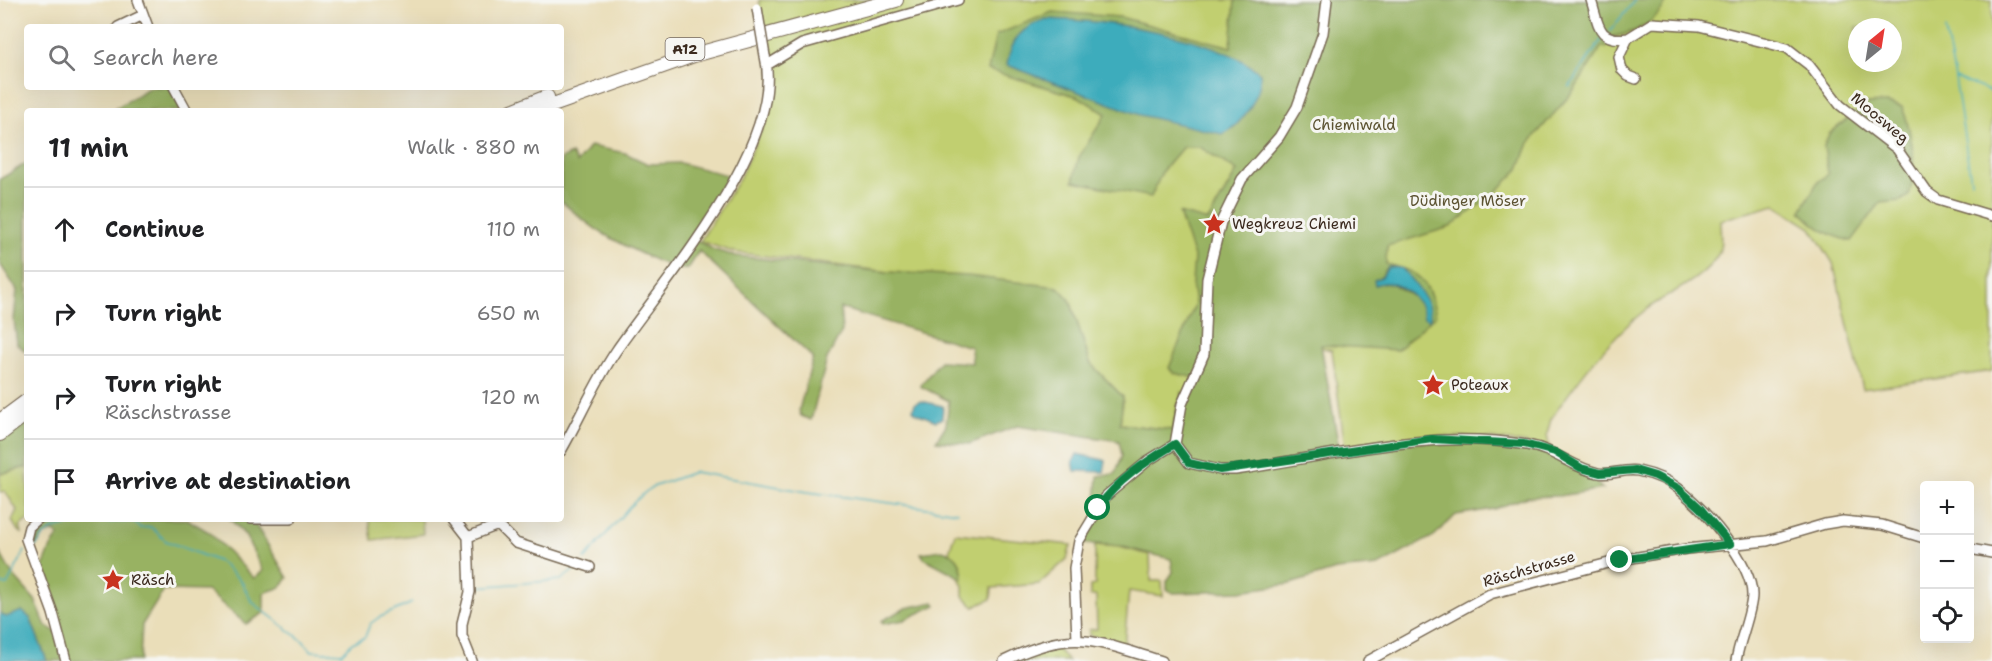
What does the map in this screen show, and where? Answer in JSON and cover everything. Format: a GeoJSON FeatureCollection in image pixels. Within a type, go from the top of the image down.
{"type":"FeatureCollection","features":[{"type":"Feature","properties":{"kind":"highway","name":"A12"},"geometry":{"type":"LineString","coordinates":[[520,108],[669,54],[861,0]]}},
{"type":"Feature","properties":{"kind":"highway","name":"A12"},"geometry":{"type":"LineString","coordinates":[[545,108],[694,56],[896,0]]}},
{"type":"Feature","properties":{"kind":"highway"},"geometry":{"type":"LineString","coordinates":[[0,434],[24,405]]}},
{"type":"Feature","properties":{"kind":"street"},"geometry":{"type":"LineString","coordinates":[[138,0],[147,24]]}},
{"type":"Feature","properties":{"kind":"street"},"geometry":{"type":"LineString","coordinates":[[766,60],[802,44],[958,0]]}},
{"type":"Feature","properties":{"kind":"street"},"geometry":{"type":"LineString","coordinates":[[1327,0],[1323,33],[1298,107],[1279,137],[1242,179],[1221,222],[1207,279],[1204,354],[1182,404],[1175,444],[1189,463],[1220,470],[1432,439],[1524,444],[1555,452],[1581,468],[1600,473],[1635,470],[1655,476],[1678,488],[1700,508],[1730,544],[1746,575],[1752,594],[1736,661]]}},
{"type":"Feature","properties":{"kind":"street"},"geometry":{"type":"LineString","coordinates":[[1591,0],[1606,36],[1619,57],[1622,70],[1636,80]]}},
{"type":"Feature","properties":{"kind":"street"},"geometry":{"type":"LineString","coordinates":[[564,446],[616,351],[696,244],[727,190],[764,113],[768,94],[766,60],[756,4]]}},
{"type":"Feature","properties":{"kind":"street"},"geometry":{"type":"LineString","coordinates":[[124,24],[143,15]]}},
{"type":"Feature","properties":{"kind":"street","name":"Moosweg"},"geometry":{"type":"LineString","coordinates":[[1629,38],[1646,26],[1665,22],[1699,26],[1787,48],[1815,72],[1840,105],[1897,149],[1926,192],[1938,200],[1992,216]]}},
{"type":"Feature","properties":{"kind":"street"},"geometry":{"type":"LineString","coordinates":[[1606,36],[1629,38],[1619,57]]}},
{"type":"Feature","properties":{"kind":"street"},"geometry":{"type":"LineString","coordinates":[[176,90],[185,108]]}},
{"type":"Feature","properties":{"kind":"street"},"geometry":{"type":"LineString","coordinates":[[1077,639],[1074,568],[1079,541],[1107,495],[1149,460],[1175,444]]}},
{"type":"Feature","properties":{"kind":"street","name":"Räschstrasse"},"geometry":{"type":"LineString","coordinates":[[1368,661],[1396,648],[1468,604],[1507,589],[1620,560],[1767,541],[1825,524],[1849,521],[1881,525],[1920,537]]}},
{"type":"Feature","properties":{"kind":"street"},"geometry":{"type":"LineString","coordinates":[[35,522],[29,527],[26,539],[53,613],[66,661]]}},
{"type":"Feature","properties":{"kind":"street"},"geometry":{"type":"LineString","coordinates":[[456,522],[468,537],[470,592],[462,624],[462,636],[468,659]]}},
{"type":"Feature","properties":{"kind":"street"},"geometry":{"type":"LineString","coordinates":[[468,537],[501,522],[516,543],[590,567]]}},
{"type":"Feature","properties":{"kind":"street"},"geometry":{"type":"LineString","coordinates":[[1974,550],[1992,552]]}},
{"type":"Feature","properties":{"kind":"street"},"geometry":{"type":"LineString","coordinates":[[1004,661],[1051,642],[1077,639],[1101,643],[1162,661]]}},
{"type":"Feature","properties":{"kind":"green space","name":"Düdinger Möser"},"geometry":{"type":"Polygon","coordinates":[[[759,0],[1992,0],[1992,371],[1863,389],[1833,263],[1811,228],[1775,205],[1720,220],[1720,248],[1711,265],[1693,280],[1644,311],[1605,348],[1551,419],[1547,434],[1549,447],[1488,438],[1428,436],[1345,449],[1332,350],[1190,318],[1197,378],[1178,404],[1172,430],[1120,424],[1123,397],[1090,363],[1070,300],[889,272],[733,252],[700,241],[739,179],[770,110],[772,80],[759,0]]]}},
{"type":"Feature","properties":{"kind":"green space","name":"Chiemiwald"},"geometry":{"type":"Polygon","coordinates":[[[1235,0],[1668,0],[1656,16],[1642,27],[1625,34],[1605,38],[1608,41],[1606,48],[1602,46],[1575,89],[1529,143],[1519,169],[1494,194],[1450,227],[1387,246],[1386,264],[1407,270],[1421,279],[1430,294],[1436,315],[1397,350],[1321,345],[1339,448],[1450,441],[1533,448],[1566,457],[1603,489],[1559,496],[1527,497],[1494,509],[1456,515],[1434,536],[1378,566],[1336,570],[1290,584],[1240,591],[1173,593],[1167,589],[1167,581],[1173,572],[1171,559],[1119,546],[1082,543],[1094,526],[1098,476],[1115,474],[1122,456],[1119,441],[1017,426],[969,444],[936,441],[946,425],[949,401],[920,386],[940,361],[972,363],[971,347],[840,308],[842,331],[827,359],[811,420],[801,416],[799,410],[813,358],[699,251],[688,269],[670,266],[645,256],[602,233],[564,204],[564,158],[571,154],[577,163],[590,146],[625,153],[648,164],[680,163],[727,175],[728,184],[696,240],[714,250],[736,256],[888,272],[968,276],[1058,287],[1070,300],[1090,363],[1123,397],[1120,424],[1172,430],[1182,392],[1189,395],[1196,378],[1174,373],[1169,368],[1195,304],[1192,284],[1194,257],[1179,213],[1208,221],[1237,171],[1200,147],[1183,147],[1163,170],[1151,197],[1073,181],[1079,157],[1106,114],[1079,97],[988,70],[996,35],[1052,12],[1120,17],[1231,47],[1235,0]],[[1391,267],[1386,269],[1378,283],[1393,284],[1427,305],[1412,279],[1391,267]]]}},
{"type":"Feature","properties":{"kind":"green space"},"geometry":{"type":"Polygon","coordinates":[[[145,90],[172,90],[180,108],[116,108],[145,90]]]}},
{"type":"Feature","properties":{"kind":"green space"},"geometry":{"type":"Polygon","coordinates":[[[1887,103],[1902,107],[1909,128],[1913,151],[1913,174],[1909,196],[1900,201],[1880,203],[1852,241],[1837,237],[1818,226],[1801,211],[1817,183],[1828,174],[1824,146],[1829,134],[1866,104],[1887,103]]]}},
{"type":"Feature","properties":{"kind":"green space"},"geometry":{"type":"Polygon","coordinates":[[[24,165],[24,350],[17,344],[14,320],[17,290],[0,264],[0,179],[24,165]]]}},
{"type":"Feature","properties":{"kind":"green space"},"geometry":{"type":"Polygon","coordinates":[[[24,421],[24,468],[0,474],[0,422],[24,421]]]}},
{"type":"Feature","properties":{"kind":"green space"},"geometry":{"type":"Polygon","coordinates":[[[24,468],[25,522],[20,526],[22,533],[12,521],[17,510],[5,491],[0,492],[0,474],[24,468]]]}},
{"type":"Feature","properties":{"kind":"green space"},"geometry":{"type":"Polygon","coordinates":[[[51,522],[192,522],[209,532],[254,578],[263,571],[245,535],[233,522],[251,522],[255,524],[288,578],[281,587],[264,593],[264,613],[246,624],[207,591],[164,590],[142,625],[140,661],[69,661],[41,569],[59,536],[50,532],[33,547],[40,526],[51,522]]]}},
{"type":"Feature","properties":{"kind":"green space"},"geometry":{"type":"Polygon","coordinates":[[[369,522],[422,522],[423,534],[372,540],[369,522]]]}},
{"type":"Feature","properties":{"kind":"green space"},"geometry":{"type":"Polygon","coordinates":[[[955,533],[1071,545],[1067,559],[1039,584],[992,588],[991,599],[974,607],[963,595],[963,586],[948,555],[955,533]]]}},
{"type":"Feature","properties":{"kind":"green space"},"geometry":{"type":"Polygon","coordinates":[[[1095,545],[1119,547],[1150,555],[1151,581],[1162,581],[1163,596],[1129,591],[1124,646],[1089,635],[1089,630],[1097,629],[1096,596],[1090,596],[1090,586],[1095,585],[1095,545]]]}},
{"type":"Feature","properties":{"kind":"green space"},"geometry":{"type":"Polygon","coordinates":[[[942,550],[952,554],[958,560],[962,568],[963,579],[924,558],[921,553],[942,550]]]}},
{"type":"Feature","properties":{"kind":"green space"},"geometry":{"type":"Polygon","coordinates":[[[0,553],[12,574],[35,600],[46,626],[55,631],[63,661],[47,661],[30,618],[6,617],[0,614],[0,553]]]}},
{"type":"Feature","properties":{"kind":"green space"},"geometry":{"type":"Polygon","coordinates":[[[934,602],[936,605],[904,620],[883,624],[881,621],[906,608],[934,602]]]}},
{"type":"Feature","properties":{"kind":"green space"},"geometry":{"type":"Polygon","coordinates":[[[1055,646],[1068,661],[1015,661],[1055,646]]]}},
{"type":"Feature","properties":{"kind":"water"},"geometry":{"type":"Polygon","coordinates":[[[1046,19],[1128,26],[1188,39],[1215,48],[1260,73],[1258,90],[1243,117],[1222,134],[1140,115],[1007,65],[1011,48],[1019,35],[1030,26],[1046,19]]]}},
{"type":"Feature","properties":{"kind":"water"},"geometry":{"type":"Polygon","coordinates":[[[1388,267],[1402,268],[1425,299],[1430,320],[1424,318],[1419,303],[1413,296],[1399,286],[1383,283],[1375,285],[1374,280],[1382,277],[1388,267]]]}},
{"type":"Feature","properties":{"kind":"water"},"geometry":{"type":"Polygon","coordinates":[[[921,401],[943,406],[942,418],[936,421],[916,413],[913,409],[915,403],[921,401]]]}},
{"type":"Feature","properties":{"kind":"water"},"geometry":{"type":"Polygon","coordinates":[[[1077,454],[1106,461],[1104,472],[1075,471],[1073,462],[1077,454]]]}},
{"type":"Feature","properties":{"kind":"water"},"geometry":{"type":"Polygon","coordinates":[[[22,611],[30,618],[47,661],[0,661],[0,613],[6,617],[22,611]]]}},
{"type":"Feature","properties":{"kind":"waterway"},"geometry":{"type":"LineString","coordinates":[[1610,31],[1635,0]]}},
{"type":"Feature","properties":{"kind":"waterway"},"geometry":{"type":"LineString","coordinates":[[1945,30],[1955,78],[1992,92]]}},
{"type":"Feature","properties":{"kind":"waterway"},"geometry":{"type":"LineString","coordinates":[[1569,87],[1602,39]]}},
{"type":"Feature","properties":{"kind":"waterway"},"geometry":{"type":"LineString","coordinates":[[1955,78],[1971,181]]}},
{"type":"Feature","properties":{"kind":"waterway"},"geometry":{"type":"LineString","coordinates":[[585,559],[630,506],[650,488],[694,472],[808,492],[958,512]]}},
{"type":"Feature","properties":{"kind":"waterway"},"geometry":{"type":"LineString","coordinates":[[35,547],[44,536],[61,527],[98,522]]}},
{"type":"Feature","properties":{"kind":"waterway"},"geometry":{"type":"LineString","coordinates":[[133,522],[141,528],[151,527],[166,541],[220,562],[241,581],[252,602],[303,641],[312,651],[342,653],[352,643],[365,637],[370,624],[378,618],[412,603]]}},
{"type":"Feature","properties":{"kind":"waterway"},"geometry":{"type":"LineString","coordinates":[[0,583],[7,585],[25,551]]}},
{"type":"Feature","properties":{"kind":"waterway"},"geometry":{"type":"LineString","coordinates":[[476,587],[561,580],[578,567]]}},
{"type":"Feature","properties":{"kind":"place","name":"Wegkreuz Chiemi"},"geometry":{"type":"Point","coordinates":[1214,224]}},
{"type":"Feature","properties":{"kind":"place","name":"Poteaux"},"geometry":{"type":"Point","coordinates":[1433,385]}},
{"type":"Feature","properties":{"kind":"place","name":"Räsch"},"geometry":{"type":"Point","coordinates":[113,580]}},
{"type":"Feature","properties":{"kind":"route"},"geometry":{"type":"LineString","coordinates":[[1098,508],[1107,495],[1130,474],[1175,444],[1183,457],[1193,465],[1235,470],[1432,439],[1502,441],[1555,452],[1581,468],[1600,473],[1635,470],[1655,476],[1678,488],[1700,508],[1730,544],[1620,560]]}}]}
